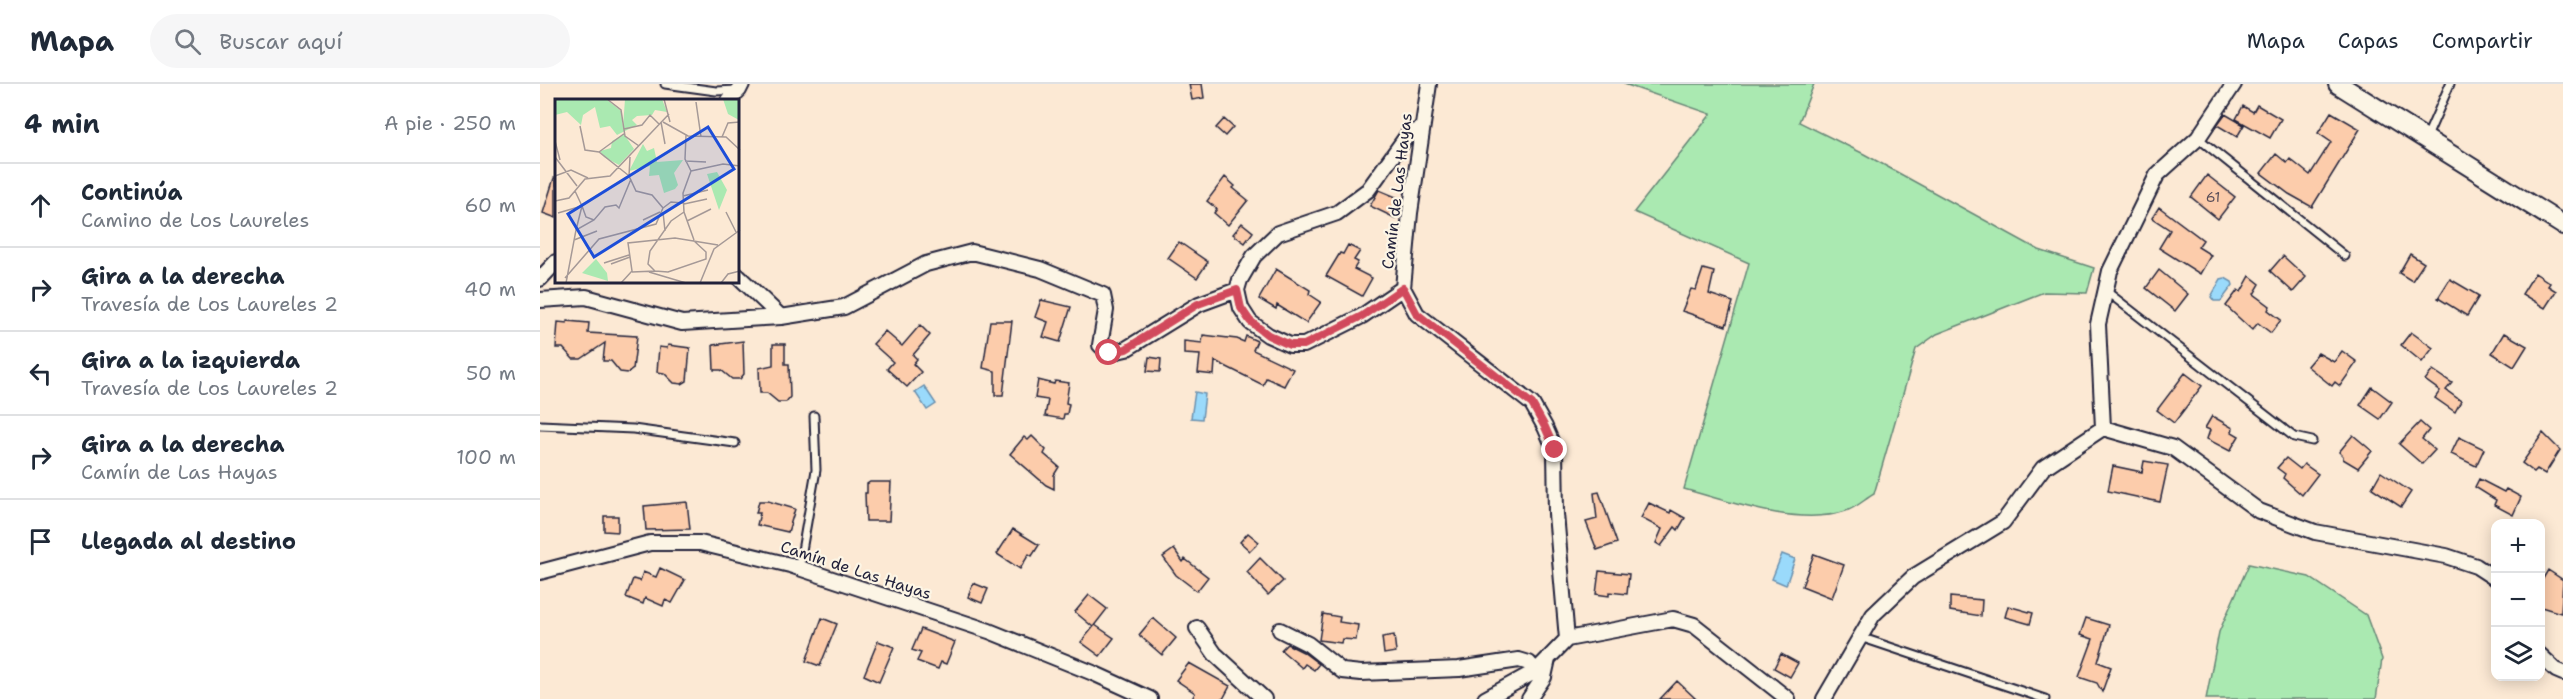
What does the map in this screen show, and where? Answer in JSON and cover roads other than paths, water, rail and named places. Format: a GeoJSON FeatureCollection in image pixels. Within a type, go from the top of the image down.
{"type":"FeatureCollection","features":[{"type":"Feature","properties":{"kind":"street"},"geometry":{"type":"LineString","coordinates":[[2103,428],[2098,324],[2110,271],[2157,175],[2198,138],[2234,84]]}},
{"type":"Feature","properties":{"kind":"street"},"geometry":{"type":"LineString","coordinates":[[2338,84],[2563,225]]}},
{"type":"Feature","properties":{"kind":"street","name":"Camín de Las Hayas"},"geometry":{"type":"LineString","coordinates":[[1426,86],[1403,288],[1417,314],[1532,404],[1545,427],[1555,450],[1556,514],[1567,639]]}},
{"type":"Feature","properties":{"kind":"street"},"geometry":{"type":"LineString","coordinates":[[1403,288],[1362,316],[1304,345],[1290,345],[1268,335],[1250,321],[1241,308],[1237,290],[1254,256],[1278,233],[1336,213],[1368,190],[1409,133],[1420,130]]}},
{"type":"Feature","properties":{"kind":"street"},"geometry":{"type":"LineString","coordinates":[[540,300],[586,297],[682,323],[781,317],[844,307],[926,264],[972,252],[1040,268],[1102,296],[1106,310],[1100,345],[1109,353],[1126,349],[1198,304],[1237,290]]}},
{"type":"Feature","properties":{"kind":"street"},"geometry":{"type":"LineString","coordinates":[[540,279],[555,263]]}},
{"type":"Feature","properties":{"kind":"street"},"geometry":{"type":"LineString","coordinates":[[740,278],[781,317]]}},
{"type":"Feature","properties":{"kind":"street"},"geometry":{"type":"LineString","coordinates":[[1824,699],[1873,615],[1913,577],[2003,522],[2043,468],[2103,428],[2173,448],[2259,512],[2315,532],[2446,556],[2476,566],[2491,576]]}},
{"type":"Feature","properties":{"kind":"street","name":"Camín de Las Hayas"},"geometry":{"type":"LineString","coordinates":[[540,572],[650,543],[700,543],[799,568],[989,630],[1150,699]]}},
{"type":"Feature","properties":{"kind":"street"},"geometry":{"type":"LineString","coordinates":[[1485,699],[1536,671],[1567,639],[1673,619],[1694,625],[1788,699]]}},
{"type":"Feature","properties":{"kind":"street"},"geometry":{"type":"LineString","coordinates":[[1197,628],[1215,654],[1264,699]]}},
{"type":"Feature","properties":{"kind":"street"},"geometry":{"type":"LineString","coordinates":[[1280,630],[1308,644],[1342,671],[1361,673],[1459,669],[1519,660],[1528,663],[1536,671]]}},
{"type":"Feature","properties":{"kind":"street"},"geometry":{"type":"LineString","coordinates":[[1528,699],[1544,677],[1548,659]]}},
{"type":"Feature","properties":{"kind":"street"},"geometry":{"type":"LineString","coordinates":[[2545,659],[2556,670],[2563,673]]}},
{"type":"Feature","properties":{"kind":"lane"},"geometry":{"type":"LineString","coordinates":[[665,84],[739,92]]}},
{"type":"Feature","properties":{"kind":"lane"},"geometry":{"type":"LineString","coordinates":[[2427,139],[2450,84]]}},
{"type":"Feature","properties":{"kind":"lane"},"geometry":{"type":"LineString","coordinates":[[2198,138],[2345,256]]}},
{"type":"Feature","properties":{"kind":"lane"},"geometry":{"type":"LineString","coordinates":[[2106,291],[2294,437],[2312,441]]}},
{"type":"Feature","properties":{"kind":"lane"},"geometry":{"type":"LineString","coordinates":[[799,568],[816,470],[814,416]]}},
{"type":"Feature","properties":{"kind":"lane"},"geometry":{"type":"LineString","coordinates":[[540,425],[633,429],[735,442]]}},
{"type":"Feature","properties":{"kind":"lane"},"geometry":{"type":"LineString","coordinates":[[1860,637],[2044,699]]}},
{"type":"Feature","properties":{"kind":"water"},"geometry":{"type":"Polygon","coordinates":[[[2225,278],[2233,285],[2221,301],[2214,301],[2211,297],[2221,279],[2225,278]]]}},
{"type":"Feature","properties":{"kind":"water"},"geometry":{"type":"Polygon","coordinates":[[[924,386],[936,404],[927,410],[915,392],[924,386]]]}},
{"type":"Feature","properties":{"kind":"water"},"geometry":{"type":"Polygon","coordinates":[[[1195,392],[1205,394],[1202,419],[1191,418],[1195,392]]]}},
{"type":"Feature","properties":{"kind":"water"},"geometry":{"type":"Polygon","coordinates":[[[1782,554],[1795,559],[1786,585],[1772,579],[1782,554]]]}}]}
